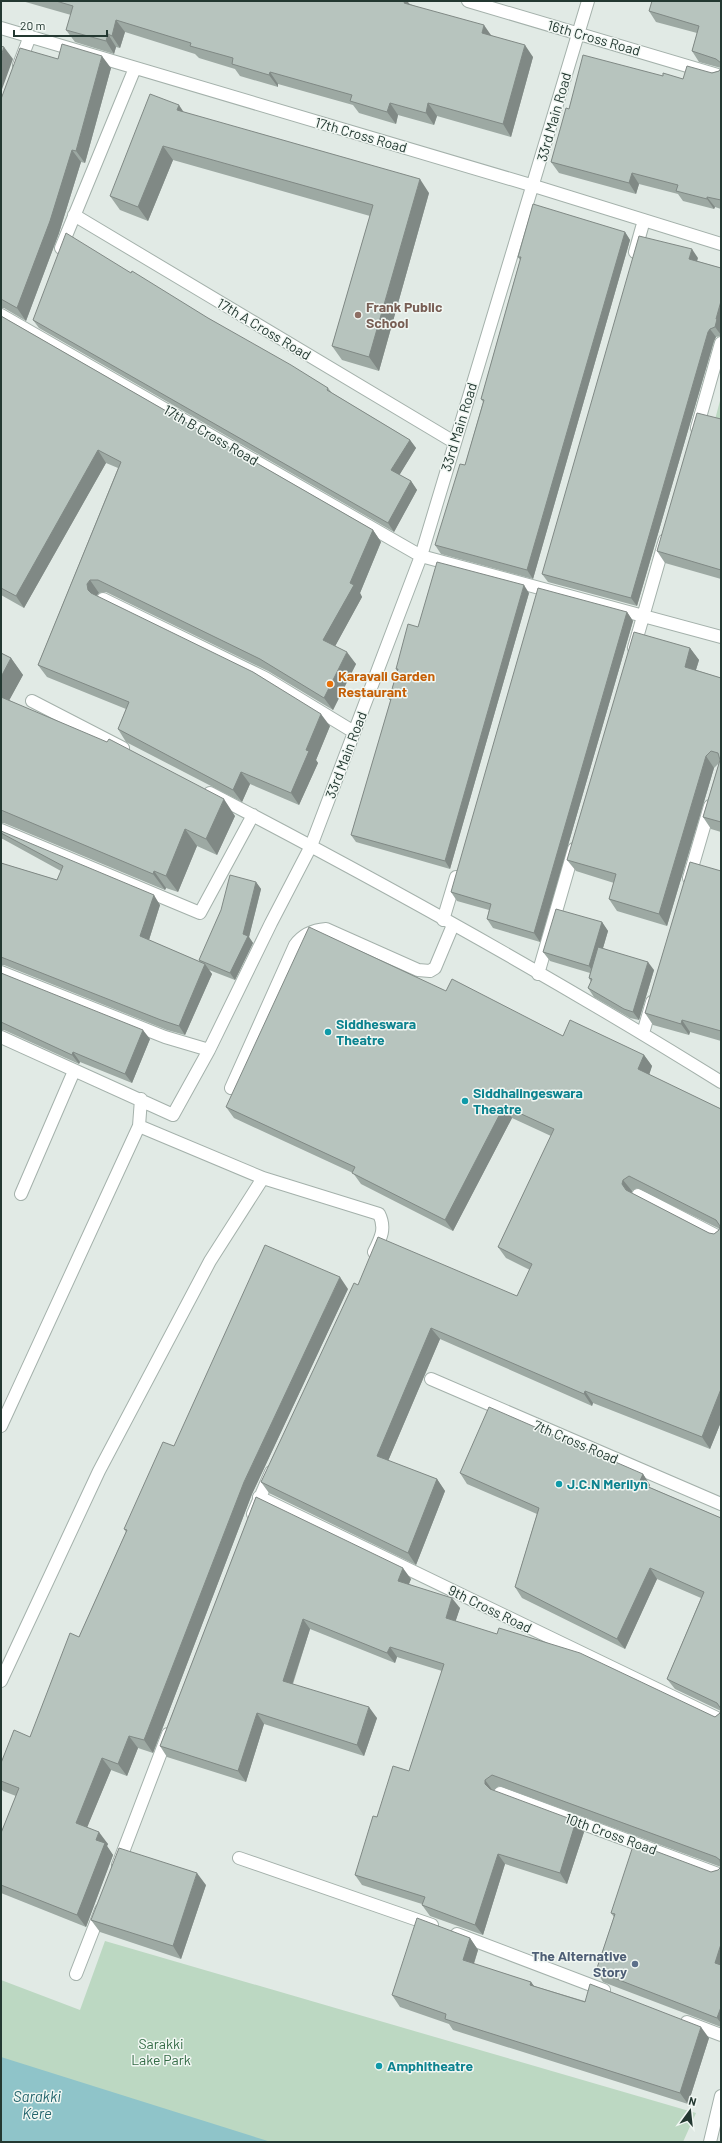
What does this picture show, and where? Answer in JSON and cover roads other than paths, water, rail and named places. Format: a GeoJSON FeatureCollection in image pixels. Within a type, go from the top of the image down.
{"type":"FeatureCollection","features":[{"type":"Feature","properties":{"kind":"street","name":"16th Cross Road"},"geometry":{"type":"LineString","coordinates":[[468,1],[721,76]]}},
{"type":"Feature","properties":{"kind":"street","name":"33rd Main Road"},"geometry":{"type":"LineString","coordinates":[[141,1099],[173,1116],[209,1050],[271,923],[312,846],[421,556],[454,442],[534,186],[588,1]]}},
{"type":"Feature","properties":{"kind":"street","name":"17th Cross Road"},"geometry":{"type":"LineString","coordinates":[[1,28],[534,186],[721,244]]}},
{"type":"Feature","properties":{"kind":"street"},"geometry":{"type":"LineString","coordinates":[[14,78],[30,36]]}},
{"type":"Feature","properties":{"kind":"street"},"geometry":{"type":"LineString","coordinates":[[57,258],[135,68]]}},
{"type":"Feature","properties":{"kind":"street","name":"17th A Cross Road"},"geometry":{"type":"LineString","coordinates":[[74,215],[454,442]]}},
{"type":"Feature","properties":{"kind":"street"},"geometry":{"type":"LineString","coordinates":[[631,266],[644,220]]}},
{"type":"Feature","properties":{"kind":"street","name":"17th B Cross Road"},"geometry":{"type":"LineString","coordinates":[[1,315],[421,556],[540,583],[643,616],[721,637]]}},
{"type":"Feature","properties":{"kind":"street"},"geometry":{"type":"LineString","coordinates":[[30,331],[35,316]]}},
{"type":"Feature","properties":{"kind":"street"},"geometry":{"type":"LineString","coordinates":[[693,442],[721,343]]}},
{"type":"Feature","properties":{"kind":"street"},"geometry":{"type":"LineString","coordinates":[[630,662],[669,525]]}},
{"type":"Feature","properties":{"kind":"street"},"geometry":{"type":"LineString","coordinates":[[535,602],[540,583]]}},
{"type":"Feature","properties":{"kind":"street"},"geometry":{"type":"LineString","coordinates":[[103,599],[265,678],[354,732]]}},
{"type":"Feature","properties":{"kind":"street"},"geometry":{"type":"LineString","coordinates":[[32,701],[136,755]]}},
{"type":"Feature","properties":{"kind":"street"},"geometry":{"type":"LineString","coordinates":[[198,787],[312,846],[643,1033],[721,1082]]}},
{"type":"Feature","properties":{"kind":"street"},"geometry":{"type":"LineString","coordinates":[[685,890],[714,792]]}},
{"type":"Feature","properties":{"kind":"street"},"geometry":{"type":"LineString","coordinates":[[1,830],[200,913],[253,815]]}},
{"type":"Feature","properties":{"kind":"street"},"geometry":{"type":"LineString","coordinates":[[538,974],[578,837]]}},
{"type":"Feature","properties":{"kind":"street"},"geometry":{"type":"LineString","coordinates":[[231,1088],[295,945],[305,935],[314,930],[326,929],[418,970],[425,971],[435,968],[448,923],[458,867]]}},
{"type":"Feature","properties":{"kind":"street"},"geometry":{"type":"LineString","coordinates":[[1,972],[165,1037],[209,1050]]}},
{"type":"Feature","properties":{"kind":"street"},"geometry":{"type":"LineString","coordinates":[[643,1033],[656,988]]}},
{"type":"Feature","properties":{"kind":"street"},"geometry":{"type":"LineString","coordinates":[[1,1037],[74,1071],[141,1099],[139,1126],[1,1426]]}},
{"type":"Feature","properties":{"kind":"street"},"geometry":{"type":"LineString","coordinates":[[21,1194],[74,1071]]}},
{"type":"Feature","properties":{"kind":"street"},"geometry":{"type":"LineString","coordinates":[[139,1126],[263,1178],[379,1214],[384,1223],[382,1235],[369,1264]]}},
{"type":"Feature","properties":{"kind":"street"},"geometry":{"type":"LineString","coordinates":[[1,1681],[99,1471],[210,1261],[263,1178]]}},
{"type":"Feature","properties":{"kind":"street"},"geometry":{"type":"LineString","coordinates":[[638,1195],[721,1238]]}},
{"type":"Feature","properties":{"kind":"street","name":"7th Cross Road"},"geometry":{"type":"LineString","coordinates":[[431,1379],[721,1504]]}},
{"type":"Feature","properties":{"kind":"street"},"geometry":{"type":"LineString","coordinates":[[248,1527],[259,1497],[276,1462]]}},
{"type":"Feature","properties":{"kind":"street","name":"9th Cross Road"},"geometry":{"type":"LineString","coordinates":[[259,1497],[721,1720]]}},
{"type":"Feature","properties":{"kind":"street"},"geometry":{"type":"LineString","coordinates":[[113,1877],[173,1721]]}},
{"type":"Feature","properties":{"kind":"street","name":"10th Cross Road"},"geometry":{"type":"LineString","coordinates":[[500,1793],[721,1875]]}},
{"type":"Feature","properties":{"kind":"street"},"geometry":{"type":"LineString","coordinates":[[239,1858],[453,1932],[617,1995]]}},
{"type":"Feature","properties":{"kind":"street"},"geometry":{"type":"LineString","coordinates":[[76,1974],[105,1899]]}},
{"type":"Feature","properties":{"kind":"street"},"geometry":{"type":"LineString","coordinates":[[676,2018],[721,2035]]}},
{"type":"Feature","properties":{"kind":"street"},"geometry":{"type":"LineString","coordinates":[[710,2142],[721,2096]]}},
{"type":"Feature","properties":{"kind":"water","name":"Sarakki Kere"},"geometry":{"type":"Polygon","coordinates":[[[1,2057],[271,2142],[1,2142],[1,2057]]]}},
{"type":"Feature","properties":{"kind":"place","name":"Frank Public School"},"geometry":{"type":"Point","coordinates":[358,315]}},
{"type":"Feature","properties":{"kind":"place","name":"Karavali Garden Restaurant"},"geometry":{"type":"Point","coordinates":[330,684]}},
{"type":"Feature","properties":{"kind":"place","name":"Siddheswara Theatre"},"geometry":{"type":"Point","coordinates":[328,1032]}},
{"type":"Feature","properties":{"kind":"place","name":"Siddhalingeswara Theatre"},"geometry":{"type":"Point","coordinates":[465,1101]}},
{"type":"Feature","properties":{"kind":"place","name":"J.C.N Merilyn"},"geometry":{"type":"Point","coordinates":[559,1484]}},
{"type":"Feature","properties":{"kind":"place","name":"The Alternative Story"},"geometry":{"type":"Point","coordinates":[635,1964]}},
{"type":"Feature","properties":{"kind":"place","name":"Amphitheatre"},"geometry":{"type":"Point","coordinates":[379,2066]}},
{"type":"Feature","properties":{"kind":"park label","name":"Sarakki Lake Park"},"geometry":{"type":"Point","coordinates":[161,2052]}}]}
